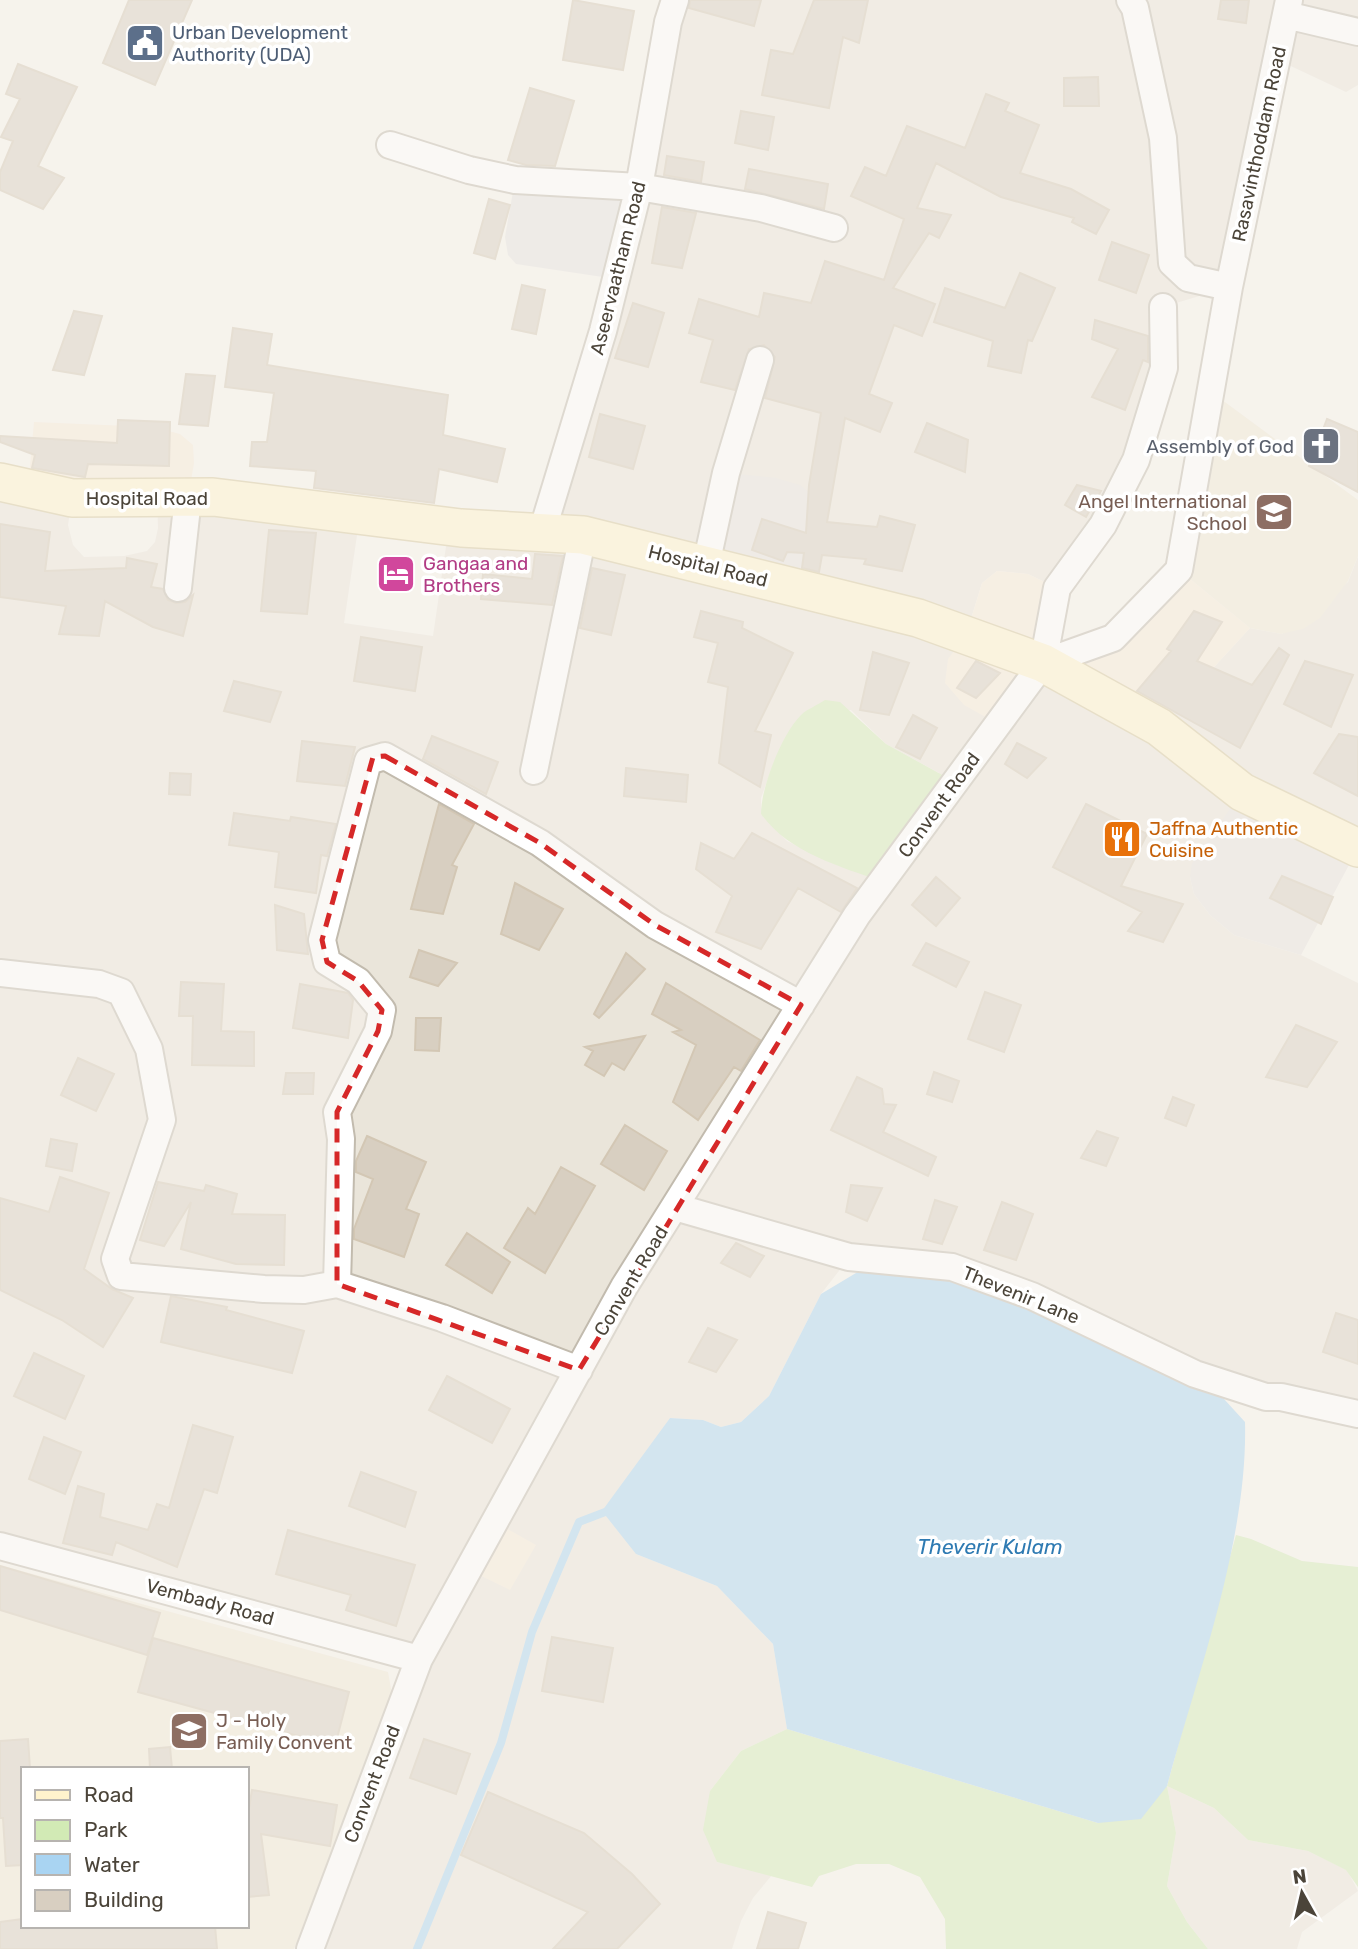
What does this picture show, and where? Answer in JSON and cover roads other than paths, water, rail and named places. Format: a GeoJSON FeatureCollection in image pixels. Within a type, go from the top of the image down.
{"type":"FeatureCollection","features":[{"type":"Feature","properties":{"kind":"street","name":"Aseervaatham Road"},"geometry":{"type":"LineString","coordinates":[[542,532],[603,331],[639,187],[668,22],[675,0]]}},
{"type":"Feature","properties":{"kind":"street"},"geometry":{"type":"LineString","coordinates":[[1130,0],[1135,8],[1163,138],[1172,263],[1188,278],[1229,287]]}},
{"type":"Feature","properties":{"kind":"street"},"geometry":{"type":"LineString","coordinates":[[1288,8],[1358,32]]}},
{"type":"Feature","properties":{"kind":"street","name":"Rasavinthoddam Road"},"geometry":{"type":"LineString","coordinates":[[1043,663],[1113,638],[1179,570],[1229,287],[1288,8]]}},
{"type":"Feature","properties":{"kind":"street"},"geometry":{"type":"LineString","coordinates":[[390,145],[469,170],[515,180],[639,187],[761,208],[834,228]]}},
{"type":"Feature","properties":{"kind":"street"},"geometry":{"type":"LineString","coordinates":[[1043,663],[1057,589],[1103,525],[1136,460],[1164,368],[1163,307]]}},
{"type":"Feature","properties":{"kind":"street"},"geometry":{"type":"LineString","coordinates":[[706,565],[726,472],[760,360]]}},
{"type":"Feature","properties":{"kind":"street","name":"Hospital Road"},"geometry":{"type":"LineString","coordinates":[[0,482],[72,498],[213,497],[461,528],[583,534],[918,618],[1043,663],[1159,727],[1242,792],[1358,848]]}},
{"type":"Feature","properties":{"kind":"street"},"geometry":{"type":"LineString","coordinates":[[178,588],[188,498]]}},
{"type":"Feature","properties":{"kind":"street"},"geometry":{"type":"LineString","coordinates":[[534,771],[583,534]]}},
{"type":"Feature","properties":{"kind":"street","name":"Convent Road"},"geometry":{"type":"LineString","coordinates":[[310,1949],[419,1659],[624,1287],[858,915],[1043,663]]}},
{"type":"Feature","properties":{"kind":"street"},"geometry":{"type":"LineString","coordinates":[[337,1284],[341,1139],[337,1112],[378,1031],[382,1010],[358,981],[327,962],[322,940],[368,761],[373,757],[385,756],[540,843],[655,925],[801,1005]]}},
{"type":"Feature","properties":{"kind":"street"},"geometry":{"type":"LineString","coordinates":[[0,973],[99,984],[121,992],[149,1049],[162,1120],[116,1259],[121,1276],[264,1289],[304,1290],[337,1284],[442,1318],[579,1370]]}},
{"type":"Feature","properties":{"kind":"street","name":"Thevenir Lane"},"geometry":{"type":"LineString","coordinates":[[675,1207],[849,1258],[952,1267],[1032,1296],[1195,1374],[1266,1397],[1281,1397],[1358,1414]]}},
{"type":"Feature","properties":{"kind":"street","name":"Vembady Road"},"geometry":{"type":"LineString","coordinates":[[0,1546],[419,1659]]}},
{"type":"Feature","properties":{"kind":"water","name":"Theverir Kulam"},"geometry":{"type":"Polygon","coordinates":[[[866,1267],[981,1284],[1224,1399],[1245,1422],[1244,1467],[1238,1513],[1219,1606],[1167,1786],[1141,1819],[1098,1823],[787,1729],[773,1644],[717,1586],[636,1554],[602,1511],[670,1418],[703,1420],[721,1427],[741,1422],[769,1396],[821,1294],[866,1267]]]}},
{"type":"Feature","properties":{"kind":"waterway"},"geometry":{"type":"LineString","coordinates":[[417,1949],[501,1743],[532,1632],[579,1522],[613,1509]]}},
{"type":"Feature","properties":{"kind":"place","name":"Urban Development Authority (UDA)"},"geometry":{"type":"Point","coordinates":[145,43]}},
{"type":"Feature","properties":{"kind":"place","name":"Assembly of God"},"geometry":{"type":"Point","coordinates":[1321,446]}},
{"type":"Feature","properties":{"kind":"place","name":"Angel International School"},"geometry":{"type":"Point","coordinates":[1274,512]}},
{"type":"Feature","properties":{"kind":"place","name":"Gangaa and Brothers"},"geometry":{"type":"Point","coordinates":[396,574]}},
{"type":"Feature","properties":{"kind":"place","name":"Jaffna Authentic Cuisine"},"geometry":{"type":"Point","coordinates":[1122,839]}},
{"type":"Feature","properties":{"kind":"place","name":"J - Holy Family Convent"},"geometry":{"type":"Point","coordinates":[189,1731]}}]}
